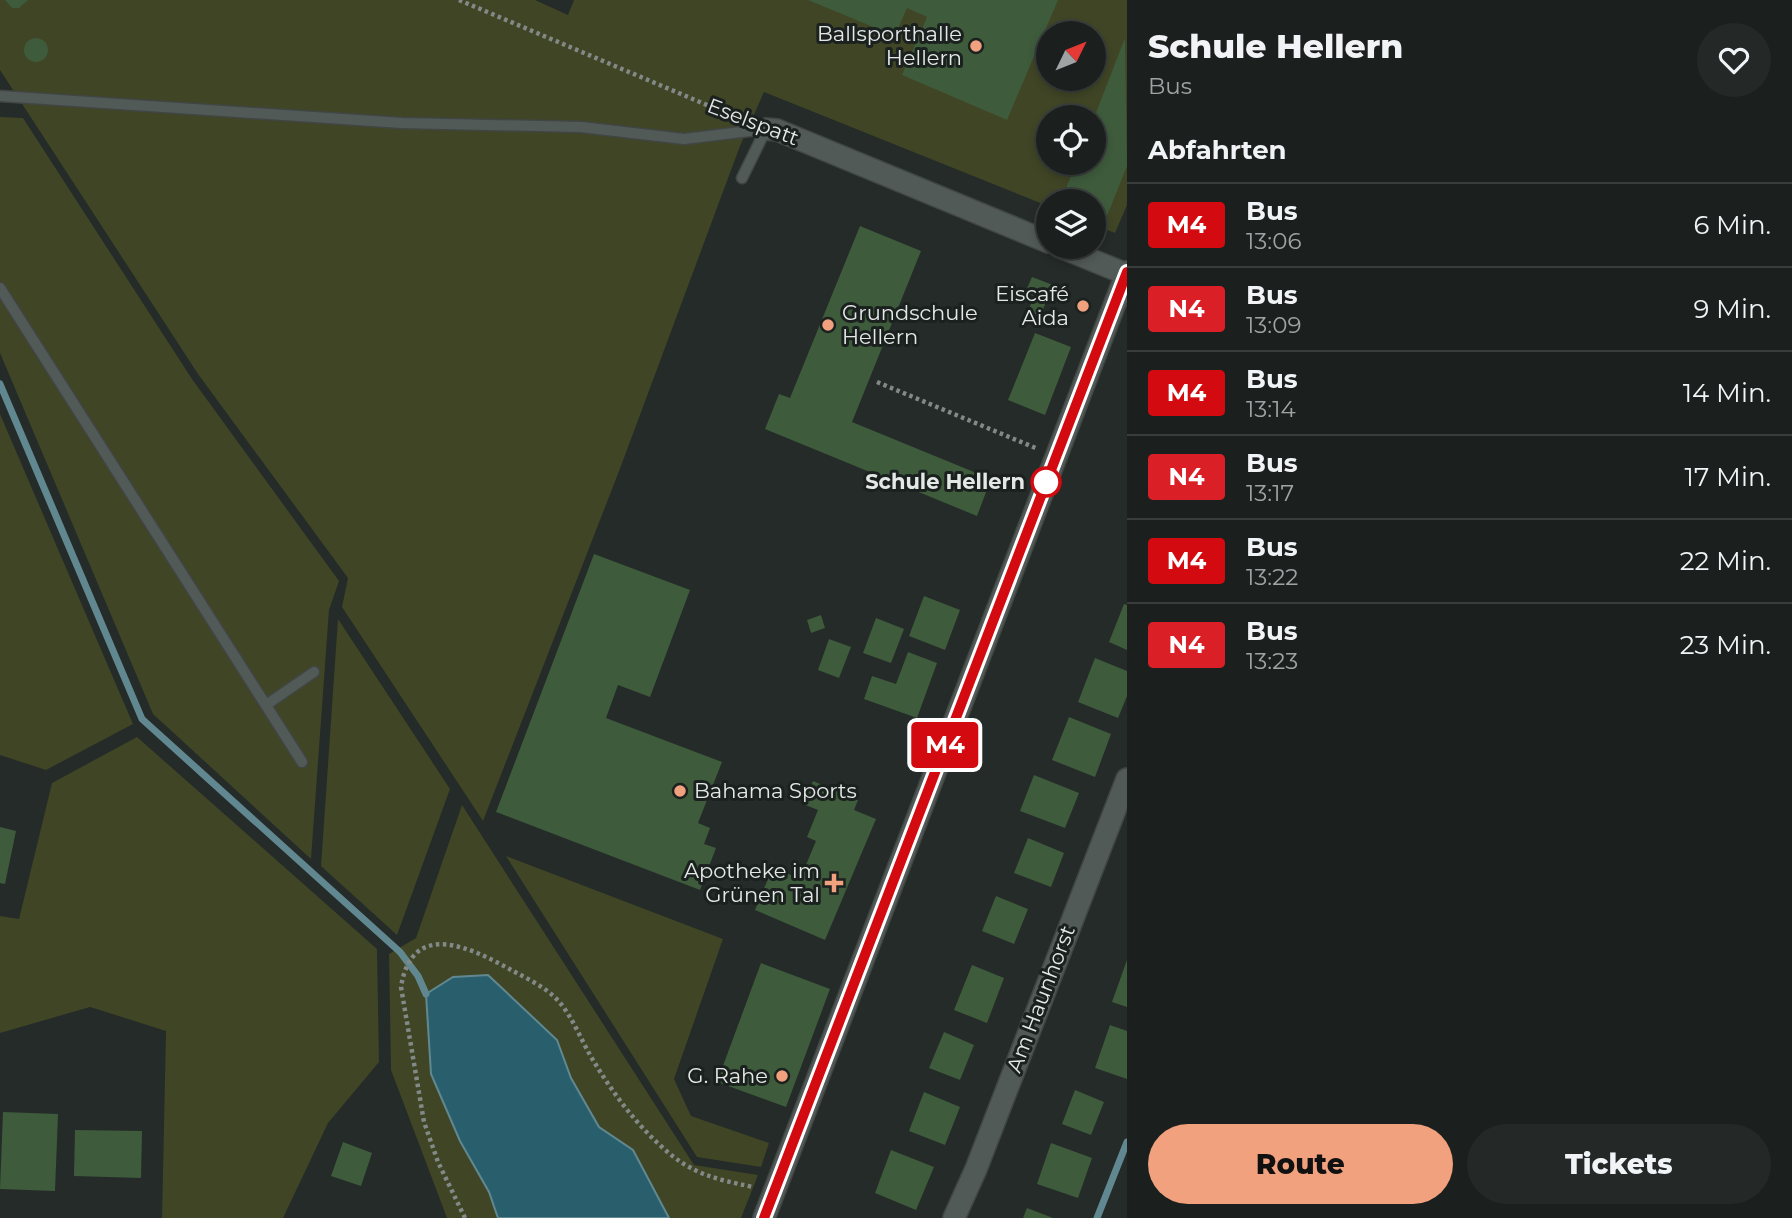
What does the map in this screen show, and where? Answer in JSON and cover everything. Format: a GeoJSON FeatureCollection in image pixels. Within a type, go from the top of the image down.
{"type":"FeatureCollection","features":[{"type":"Feature","properties":{"kind":"street","name":"Eselspatt"},"geometry":{"type":"LineString","coordinates":[[766,130],[776,130],[1036,237]]}},
{"type":"Feature","properties":{"kind":"street"},"geometry":{"type":"LineString","coordinates":[[764,1218],[1056,456],[1119,318],[1127,273],[1091,259]]}},
{"type":"Feature","properties":{"kind":"street","name":"Am Haunhorst"},"geometry":{"type":"LineString","coordinates":[[954,1218],[976,1169],[1127,779]]}},
{"type":"Feature","properties":{"kind":"lane"},"geometry":{"type":"LineString","coordinates":[[0,96],[402,123],[581,127],[684,139],[766,130]]}},
{"type":"Feature","properties":{"kind":"lane"},"geometry":{"type":"LineString","coordinates":[[742,178],[766,130]]}},
{"type":"Feature","properties":{"kind":"lane"},"geometry":{"type":"LineString","coordinates":[[0,288],[302,762]]}},
{"type":"Feature","properties":{"kind":"lane"},"geometry":{"type":"LineString","coordinates":[[266,705],[314,672]]}},
{"type":"Feature","properties":{"kind":"path","name":"Eselspatt"},"geometry":{"type":"LineString","coordinates":[[459,0],[766,130]]}},
{"type":"Feature","properties":{"kind":"path"},"geometry":{"type":"LineString","coordinates":[[877,382],[1056,456]]}},
{"type":"Feature","properties":{"kind":"path"},"geometry":{"type":"LineString","coordinates":[[465,1218],[438,1162],[424,1122],[401,987],[404,969],[414,955],[439,943],[468,947],[542,987],[561,1004],[604,1079],[635,1120],[662,1148],[687,1167],[707,1177],[774,1192]]}},
{"type":"Feature","properties":{"kind":"green space"},"geometry":{"type":"Polygon","coordinates":[[[0,0],[535,0],[568,15],[574,0],[1127,0],[1127,205],[1115,233],[1106,230],[1106,189],[1036,189],[1036,201],[764,92],[740,146],[621,466],[483,821],[342,607],[348,578],[198,374],[0,70],[0,0]]]}},
{"type":"Feature","properties":{"kind":"green space"},"geometry":{"type":"Polygon","coordinates":[[[0,117],[23,118],[192,379],[339,581],[329,610],[311,859],[153,714],[0,353],[0,117]]]}},
{"type":"Feature","properties":{"kind":"green space"},"geometry":{"type":"Polygon","coordinates":[[[0,414],[133,724],[46,770],[0,755],[0,414]]]}},
{"type":"Feature","properties":{"kind":"green space"},"geometry":{"type":"Polygon","coordinates":[[[338,619],[450,789],[397,935],[321,866],[338,619]]]}},
{"type":"Feature","properties":{"kind":"green space"},"geometry":{"type":"Polygon","coordinates":[[[137,737],[377,949],[379,1062],[328,1123],[283,1218],[162,1218],[166,1031],[90,1007],[0,1033],[0,916],[19,919],[52,783],[137,737]]]}},
{"type":"Feature","properties":{"kind":"green space"},"geometry":{"type":"Polygon","coordinates":[[[462,805],[694,1165],[758,1175],[741,1218],[447,1218],[391,1070],[389,954],[416,938],[462,805]]]}},
{"type":"Feature","properties":{"kind":"green space"},"geometry":{"type":"Polygon","coordinates":[[[506,856],[723,939],[674,1079],[691,1116],[769,1143],[761,1167],[697,1157],[506,856]]]}},
{"type":"Feature","properties":{"kind":"water"},"geometry":{"type":"Polygon","coordinates":[[[488,975],[557,1040],[571,1078],[599,1127],[633,1150],[669,1218],[498,1218],[489,1192],[460,1141],[431,1074],[426,994],[453,977],[488,975]]]}},
{"type":"Feature","properties":{"kind":"building"},"geometry":{"type":"Polygon","coordinates":[[[5,0],[28,0],[19,8],[12,8],[5,0]]]}},
{"type":"Feature","properties":{"kind":"building","name":"Ballsporthalle Hellern"},"geometry":{"type":"Polygon","coordinates":[[[808,0],[1058,0],[1049,21],[1036,21],[1036,52],[1007,120],[902,75],[927,17],[907,8],[895,36],[808,0]]]}},
{"type":"Feature","properties":{"kind":"building"},"geometry":{"type":"Polygon","coordinates":[[[36,38],[45,41],[48,50],[45,59],[36,62],[27,59],[24,50],[27,41],[36,38]]]}},
{"type":"Feature","properties":{"kind":"building"},"geometry":{"type":"Polygon","coordinates":[[[1125,38],[1127,166],[1106,218],[1106,189],[1066,189],[1071,175],[1106,175],[1106,105],[1099,105],[1125,38]]]}},
{"type":"Feature","properties":{"kind":"building"},"geometry":{"type":"Polygon","coordinates":[[[860,226],[921,251],[852,422],[991,479],[977,516],[765,429],[779,394],[790,398],[860,226]]]}},
{"type":"Feature","properties":{"kind":"building"},"geometry":{"type":"Polygon","coordinates":[[[1032,277],[1053,285],[1039,319],[1027,314],[1034,296],[1025,293],[1032,277]]]}},
{"type":"Feature","properties":{"kind":"building"},"geometry":{"type":"Polygon","coordinates":[[[1035,333],[1071,347],[1045,415],[1008,400],[1035,333]]]}},
{"type":"Feature","properties":{"kind":"building"},"geometry":{"type":"Polygon","coordinates":[[[594,554],[690,590],[650,697],[618,685],[606,718],[722,762],[698,823],[710,828],[704,844],[716,848],[700,890],[496,812],[594,554]]]}},
{"type":"Feature","properties":{"kind":"building"},"geometry":{"type":"Polygon","coordinates":[[[924,596],[960,610],[945,650],[909,636],[924,596]]]}},
{"type":"Feature","properties":{"kind":"building"},"geometry":{"type":"Polygon","coordinates":[[[1124,604],[1127,605],[1127,650],[1109,642],[1124,604]]]}},
{"type":"Feature","properties":{"kind":"building"},"geometry":{"type":"Polygon","coordinates":[[[821,615],[825,628],[811,633],[807,620],[821,615]]]}},
{"type":"Feature","properties":{"kind":"building"},"geometry":{"type":"Polygon","coordinates":[[[876,618],[904,629],[891,663],[863,653],[876,618]]]}},
{"type":"Feature","properties":{"kind":"building"},"geometry":{"type":"Polygon","coordinates":[[[829,639],[851,647],[839,678],[818,670],[829,639]]]}},
{"type":"Feature","properties":{"kind":"building"},"geometry":{"type":"Polygon","coordinates":[[[908,652],[937,663],[917,718],[864,699],[872,676],[896,684],[908,652]]]}},
{"type":"Feature","properties":{"kind":"building"},"geometry":{"type":"Polygon","coordinates":[[[1095,658],[1127,671],[1127,696],[1118,718],[1078,702],[1095,658]]]}},
{"type":"Feature","properties":{"kind":"building"},"geometry":{"type":"Polygon","coordinates":[[[1069,717],[1111,734],[1095,777],[1052,760],[1069,717]]]}},
{"type":"Feature","properties":{"kind":"building"},"geometry":{"type":"Polygon","coordinates":[[[1034,775],[1079,793],[1065,828],[1020,811],[1034,775]]]}},
{"type":"Feature","properties":{"kind":"building"},"geometry":{"type":"Polygon","coordinates":[[[813,781],[858,800],[854,810],[876,819],[825,940],[755,910],[773,867],[800,879],[816,841],[807,837],[818,810],[803,804],[813,781]]]}},
{"type":"Feature","properties":{"kind":"building"},"geometry":{"type":"Polygon","coordinates":[[[0,827],[16,831],[5,884],[0,883],[0,827]]]}},
{"type":"Feature","properties":{"kind":"building"},"geometry":{"type":"Polygon","coordinates":[[[1028,838],[1064,853],[1051,887],[1014,873],[1028,838]]]}},
{"type":"Feature","properties":{"kind":"building"},"geometry":{"type":"Polygon","coordinates":[[[996,896],[1028,909],[1014,944],[982,931],[996,896]]]}},
{"type":"Feature","properties":{"kind":"building"},"geometry":{"type":"Polygon","coordinates":[[[1127,960],[1127,1007],[1112,1002],[1127,960]]]}},
{"type":"Feature","properties":{"kind":"building"},"geometry":{"type":"Polygon","coordinates":[[[761,963],[830,989],[786,1107],[717,1082],[761,963]]]}},
{"type":"Feature","properties":{"kind":"building"},"geometry":{"type":"Polygon","coordinates":[[[972,965],[1004,978],[987,1023],[954,1010],[972,965]]]}},
{"type":"Feature","properties":{"kind":"building"},"geometry":{"type":"Polygon","coordinates":[[[1110,1025],[1127,1031],[1127,1079],[1095,1068],[1110,1025]]]}},
{"type":"Feature","properties":{"kind":"building"},"geometry":{"type":"Polygon","coordinates":[[[944,1032],[974,1045],[960,1080],[929,1068],[944,1032]]]}},
{"type":"Feature","properties":{"kind":"building"},"geometry":{"type":"Polygon","coordinates":[[[1075,1090],[1104,1102],[1091,1135],[1062,1124],[1075,1090]]]}},
{"type":"Feature","properties":{"kind":"building"},"geometry":{"type":"Polygon","coordinates":[[[924,1092],[960,1107],[945,1145],[909,1131],[924,1092]]]}},
{"type":"Feature","properties":{"kind":"building"},"geometry":{"type":"Polygon","coordinates":[[[3,1112],[58,1114],[55,1191],[0,1189],[3,1112]]]}},
{"type":"Feature","properties":{"kind":"building"},"geometry":{"type":"Polygon","coordinates":[[[75,1130],[142,1131],[141,1178],[74,1176],[75,1130]]]}},
{"type":"Feature","properties":{"kind":"building"},"geometry":{"type":"Polygon","coordinates":[[[343,1142],[372,1153],[361,1186],[331,1176],[343,1142]]]}},
{"type":"Feature","properties":{"kind":"building"},"geometry":{"type":"Polygon","coordinates":[[[1051,1143],[1092,1158],[1078,1198],[1037,1184],[1051,1143]]]}},
{"type":"Feature","properties":{"kind":"building"},"geometry":{"type":"Polygon","coordinates":[[[891,1150],[934,1167],[916,1210],[875,1193],[891,1150]]]}},
{"type":"Feature","properties":{"kind":"building"},"geometry":{"type":"Polygon","coordinates":[[[1027,1208],[1053,1218],[1023,1218],[1027,1208]]]}},
{"type":"Feature","properties":{"kind":"waterway"},"geometry":{"type":"LineString","coordinates":[[0,384],[142,719],[400,952],[418,976],[426,994]]}},
{"type":"Feature","properties":{"kind":"waterway"},"geometry":{"type":"LineString","coordinates":[[1097,1218],[1127,1142]]}},
{"type":"Feature","properties":{"kind":"bus line","name":"M4"},"geometry":{"type":"LineString","coordinates":[[764,1218],[1127,272]]}},
{"type":"Feature","properties":{"kind":"place","name":"Ballsporthalle Hellern"},"geometry":{"type":"Point","coordinates":[976,46]}},
{"type":"Feature","properties":{"kind":"place","name":"Eiscafé Aida"},"geometry":{"type":"Point","coordinates":[1083,306]}},
{"type":"Feature","properties":{"kind":"place","name":"Grundschule Hellern"},"geometry":{"type":"Point","coordinates":[828,325]}},
{"type":"Feature","properties":{"kind":"place","name":"Schule Hellern"},"geometry":{"type":"Point","coordinates":[1046,482]}},
{"type":"Feature","properties":{"kind":"place","name":"Bahama Sports"},"geometry":{"type":"Point","coordinates":[680,791]}},
{"type":"Feature","properties":{"kind":"place","name":"Apotheke im Grünen Tal"},"geometry":{"type":"Point","coordinates":[834,883]}},
{"type":"Feature","properties":{"kind":"place","name":"G. Rahe"},"geometry":{"type":"Point","coordinates":[782,1076]}}]}
